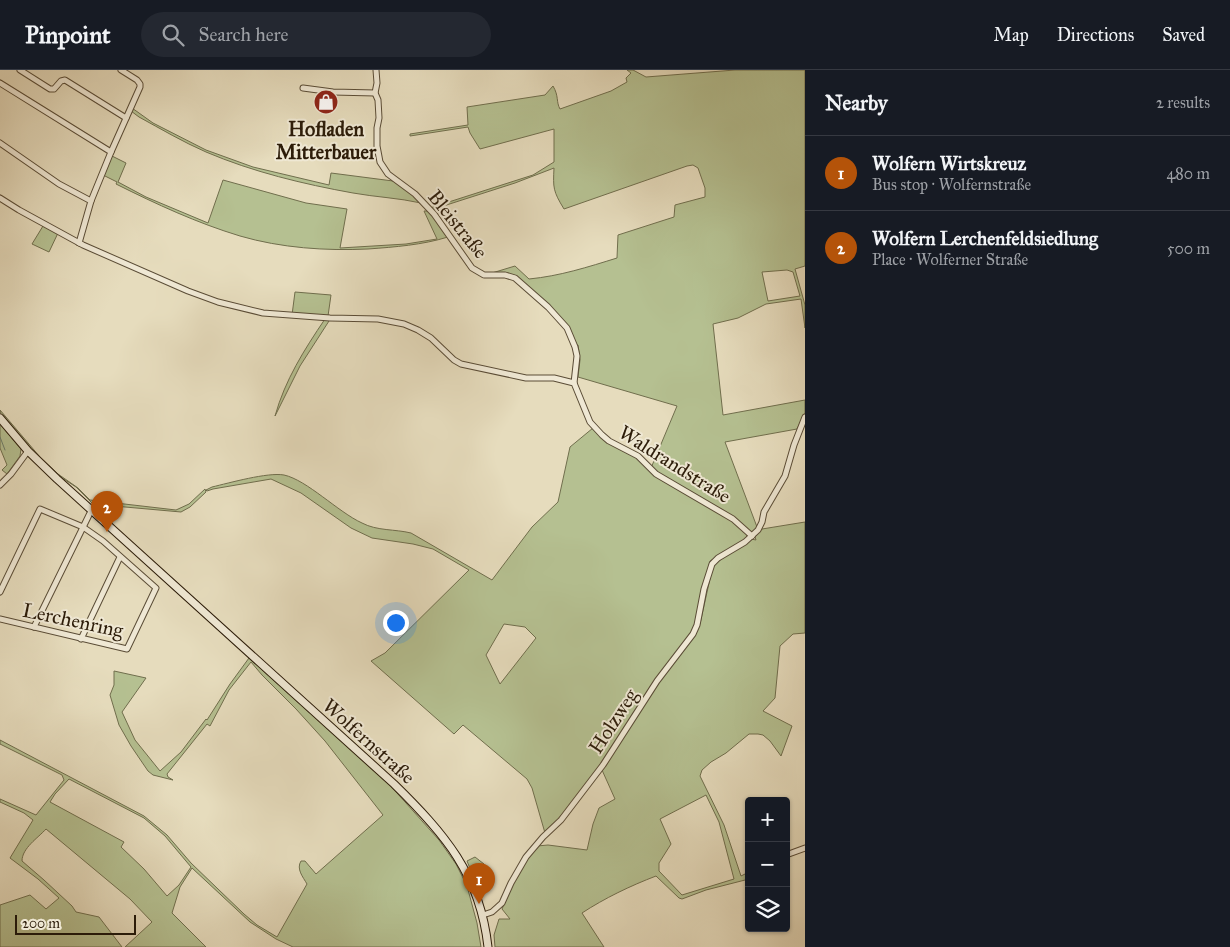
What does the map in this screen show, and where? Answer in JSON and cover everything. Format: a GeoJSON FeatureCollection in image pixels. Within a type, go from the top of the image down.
{"type":"FeatureCollection","features":[{"type":"Feature","properties":{"kind":"main road","name":"Wolfernstraße"},"geometry":{"type":"LineString","coordinates":[[0,418],[28,451],[394,784],[431,821],[461,862],[473,886],[483,916],[488,947]]}},
{"type":"Feature","properties":{"kind":"street"},"geometry":{"type":"LineString","coordinates":[[20,70],[50,89],[54,89],[64,80],[126,118]]}},
{"type":"Feature","properties":{"kind":"street"},"geometry":{"type":"LineString","coordinates":[[79,243],[91,201],[140,84],[121,70]]}},
{"type":"Feature","properties":{"kind":"street"},"geometry":{"type":"LineString","coordinates":[[302,88],[333,92],[375,92],[377,83],[376,70]]}},
{"type":"Feature","properties":{"kind":"street"},"geometry":{"type":"LineString","coordinates":[[0,83],[111,152]]}},
{"type":"Feature","properties":{"kind":"street","name":"Bleistraße"},"geometry":{"type":"LineString","coordinates":[[375,92],[380,118],[377,128],[380,162],[388,174],[415,194],[434,214],[472,268],[484,275],[505,274],[515,278],[548,307],[567,328],[577,356],[574,383]]}},
{"type":"Feature","properties":{"kind":"street"},"geometry":{"type":"LineString","coordinates":[[1,146],[59,184],[91,201]]}},
{"type":"Feature","properties":{"kind":"street"},"geometry":{"type":"LineString","coordinates":[[0,198],[79,243],[188,291],[246,310],[283,316],[378,319],[404,324],[431,338],[460,364],[526,378],[554,378],[574,383]]}},
{"type":"Feature","properties":{"kind":"street","name":"Waldrandstraße"},"geometry":{"type":"LineString","coordinates":[[574,383],[590,422],[602,435],[609,441],[638,456],[656,474],[733,518],[752,536]]}},
{"type":"Feature","properties":{"kind":"street"},"geometry":{"type":"LineString","coordinates":[[752,536],[762,522],[764,512],[785,476],[805,417]]}},
{"type":"Feature","properties":{"kind":"street"},"geometry":{"type":"LineString","coordinates":[[0,484],[11,474],[28,451]]}},
{"type":"Feature","properties":{"kind":"street"},"geometry":{"type":"LineString","coordinates":[[34,627],[92,508]]}},
{"type":"Feature","properties":{"kind":"street","name":"Lerchenring"},"geometry":{"type":"LineString","coordinates":[[0,592],[40,509],[83,527],[104,541],[156,588],[127,649],[0,619]]}},
{"type":"Feature","properties":{"kind":"street","name":"Holzweg"},"geometry":{"type":"LineString","coordinates":[[483,916],[492,912],[502,903],[526,857],[561,820],[603,765],[657,681],[693,634],[698,625],[704,589],[712,564],[752,536]]}},
{"type":"Feature","properties":{"kind":"street"},"geometry":{"type":"LineString","coordinates":[[82,639],[120,557]]}},
{"type":"Feature","properties":{"kind":"street"},"geometry":{"type":"LineString","coordinates":[[790,854],[805,848]]}},
{"type":"Feature","properties":{"kind":"green space"},"geometry":{"type":"Polygon","coordinates":[[[627,70],[633,70],[646,77],[735,70],[805,70],[805,266],[795,269],[805,305],[805,328],[801,299],[766,304],[738,318],[713,324],[723,415],[805,400],[805,413],[797,429],[725,442],[757,527],[753,533],[750,533],[715,506],[651,468],[677,406],[578,377],[580,360],[578,345],[576,345],[570,330],[520,279],[484,273],[492,273],[515,266],[529,279],[540,278],[585,268],[617,258],[618,235],[674,217],[675,205],[705,197],[705,188],[698,168],[693,165],[687,166],[564,209],[554,189],[554,168],[515,183],[434,209],[433,212],[430,208],[533,175],[554,162],[554,129],[480,149],[468,127],[410,136],[410,134],[468,125],[467,107],[545,95],[553,86],[560,109],[611,91],[627,82],[626,78],[631,73],[627,70]],[[787,270],[762,272],[768,301],[800,296],[793,272],[787,270]]]}},
{"type":"Feature","properties":{"kind":"green space"},"geometry":{"type":"Polygon","coordinates":[[[132,108],[153,123],[206,150],[253,167],[329,185],[331,173],[393,181],[411,193],[421,203],[316,186],[242,166],[180,140],[139,117],[131,111],[132,108]]]}},
{"type":"Feature","properties":{"kind":"green space"},"geometry":{"type":"Polygon","coordinates":[[[112,156],[126,163],[118,182],[146,197],[208,223],[223,180],[306,203],[347,209],[340,248],[406,244],[437,239],[424,211],[429,211],[448,237],[408,245],[352,250],[304,248],[256,240],[192,219],[116,184],[117,182],[103,175],[112,156]]]}},
{"type":"Feature","properties":{"kind":"green space"},"geometry":{"type":"Polygon","coordinates":[[[43,226],[58,233],[49,252],[32,244],[43,226]]]}},
{"type":"Feature","properties":{"kind":"green space"},"geometry":{"type":"Polygon","coordinates":[[[295,292],[331,295],[328,316],[292,315],[295,292]]]}},
{"type":"Feature","properties":{"kind":"green space"},"geometry":{"type":"Polygon","coordinates":[[[325,319],[329,321],[300,366],[275,416],[284,390],[296,366],[325,319]]]}},
{"type":"Feature","properties":{"kind":"green space"},"geometry":{"type":"Polygon","coordinates":[[[0,410],[40,457],[58,474],[78,488],[90,500],[176,510],[189,504],[205,489],[206,492],[190,507],[181,512],[114,506],[96,507],[76,487],[56,474],[27,445],[1,414],[0,410]]]}},
{"type":"Feature","properties":{"kind":"green space"},"geometry":{"type":"Polygon","coordinates":[[[0,424],[21,449],[20,456],[7,474],[2,470],[7,465],[0,448],[0,424]]]}},
{"type":"Feature","properties":{"kind":"green space"},"geometry":{"type":"Polygon","coordinates":[[[593,428],[631,452],[643,463],[732,520],[747,535],[747,538],[710,561],[696,625],[692,633],[650,687],[584,788],[545,833],[532,788],[527,779],[463,725],[454,734],[371,661],[385,653],[469,570],[433,549],[372,538],[351,528],[301,493],[271,479],[206,490],[248,478],[277,474],[284,475],[303,483],[343,512],[362,523],[368,526],[411,533],[492,580],[532,527],[558,502],[570,447],[593,428]],[[504,624],[486,655],[500,684],[536,638],[525,627],[504,624]]]}},
{"type":"Feature","properties":{"kind":"green space"},"geometry":{"type":"Polygon","coordinates":[[[805,522],[805,633],[793,634],[780,646],[775,698],[763,711],[792,726],[781,756],[763,735],[749,734],[726,753],[711,762],[702,770],[700,776],[724,825],[741,876],[745,874],[745,880],[706,890],[682,899],[656,876],[627,888],[582,913],[604,947],[495,947],[494,935],[499,919],[510,919],[502,909],[519,871],[537,846],[548,845],[587,850],[599,808],[615,799],[602,770],[637,714],[700,624],[713,565],[751,539],[756,540],[755,537],[762,529],[805,522]],[[706,795],[660,819],[671,844],[659,863],[659,871],[682,895],[734,879],[719,822],[706,795]]]}},
{"type":"Feature","properties":{"kind":"green space"},"geometry":{"type":"Polygon","coordinates":[[[249,658],[389,784],[439,840],[456,864],[467,886],[481,947],[293,947],[276,939],[250,922],[192,868],[180,887],[172,913],[206,947],[125,947],[152,922],[130,899],[46,829],[27,848],[22,861],[72,906],[76,912],[99,917],[122,947],[0,947],[0,905],[30,895],[46,909],[59,898],[10,858],[33,820],[24,813],[0,802],[0,799],[36,815],[64,780],[62,775],[0,744],[0,740],[144,816],[167,835],[191,863],[244,914],[257,925],[277,937],[307,884],[299,867],[301,861],[305,861],[316,874],[383,815],[325,741],[251,662],[229,690],[210,726],[207,724],[167,774],[173,780],[153,775],[148,771],[119,725],[110,695],[114,685],[114,671],[146,678],[122,712],[135,740],[160,771],[181,752],[207,720],[249,658]],[[69,779],[50,802],[124,842],[121,847],[144,869],[167,896],[179,885],[191,867],[165,836],[144,818],[69,779]]]}},
{"type":"Feature","properties":{"kind":"green space"},"geometry":{"type":"Polygon","coordinates":[[[475,857],[484,864],[483,875],[491,881],[487,890],[481,895],[467,861],[475,857]]]}},
{"type":"Feature","properties":{"kind":"waterway"},"geometry":{"type":"LineString","coordinates":[[0,437],[5,450]]}},
{"type":"Feature","properties":{"kind":"place","name":"Hofladen Mitterbauer"},"geometry":{"type":"Point","coordinates":[326,102]}},
{"type":"Feature","properties":{"kind":"place","name":"Wolfern Lerchenfeldsiedlung"},"geometry":{"type":"Point","coordinates":[107,532]}},
{"type":"Feature","properties":{"kind":"place","name":"Wolfern Wirtskreuz"},"geometry":{"type":"Point","coordinates":[479,904]}}]}
